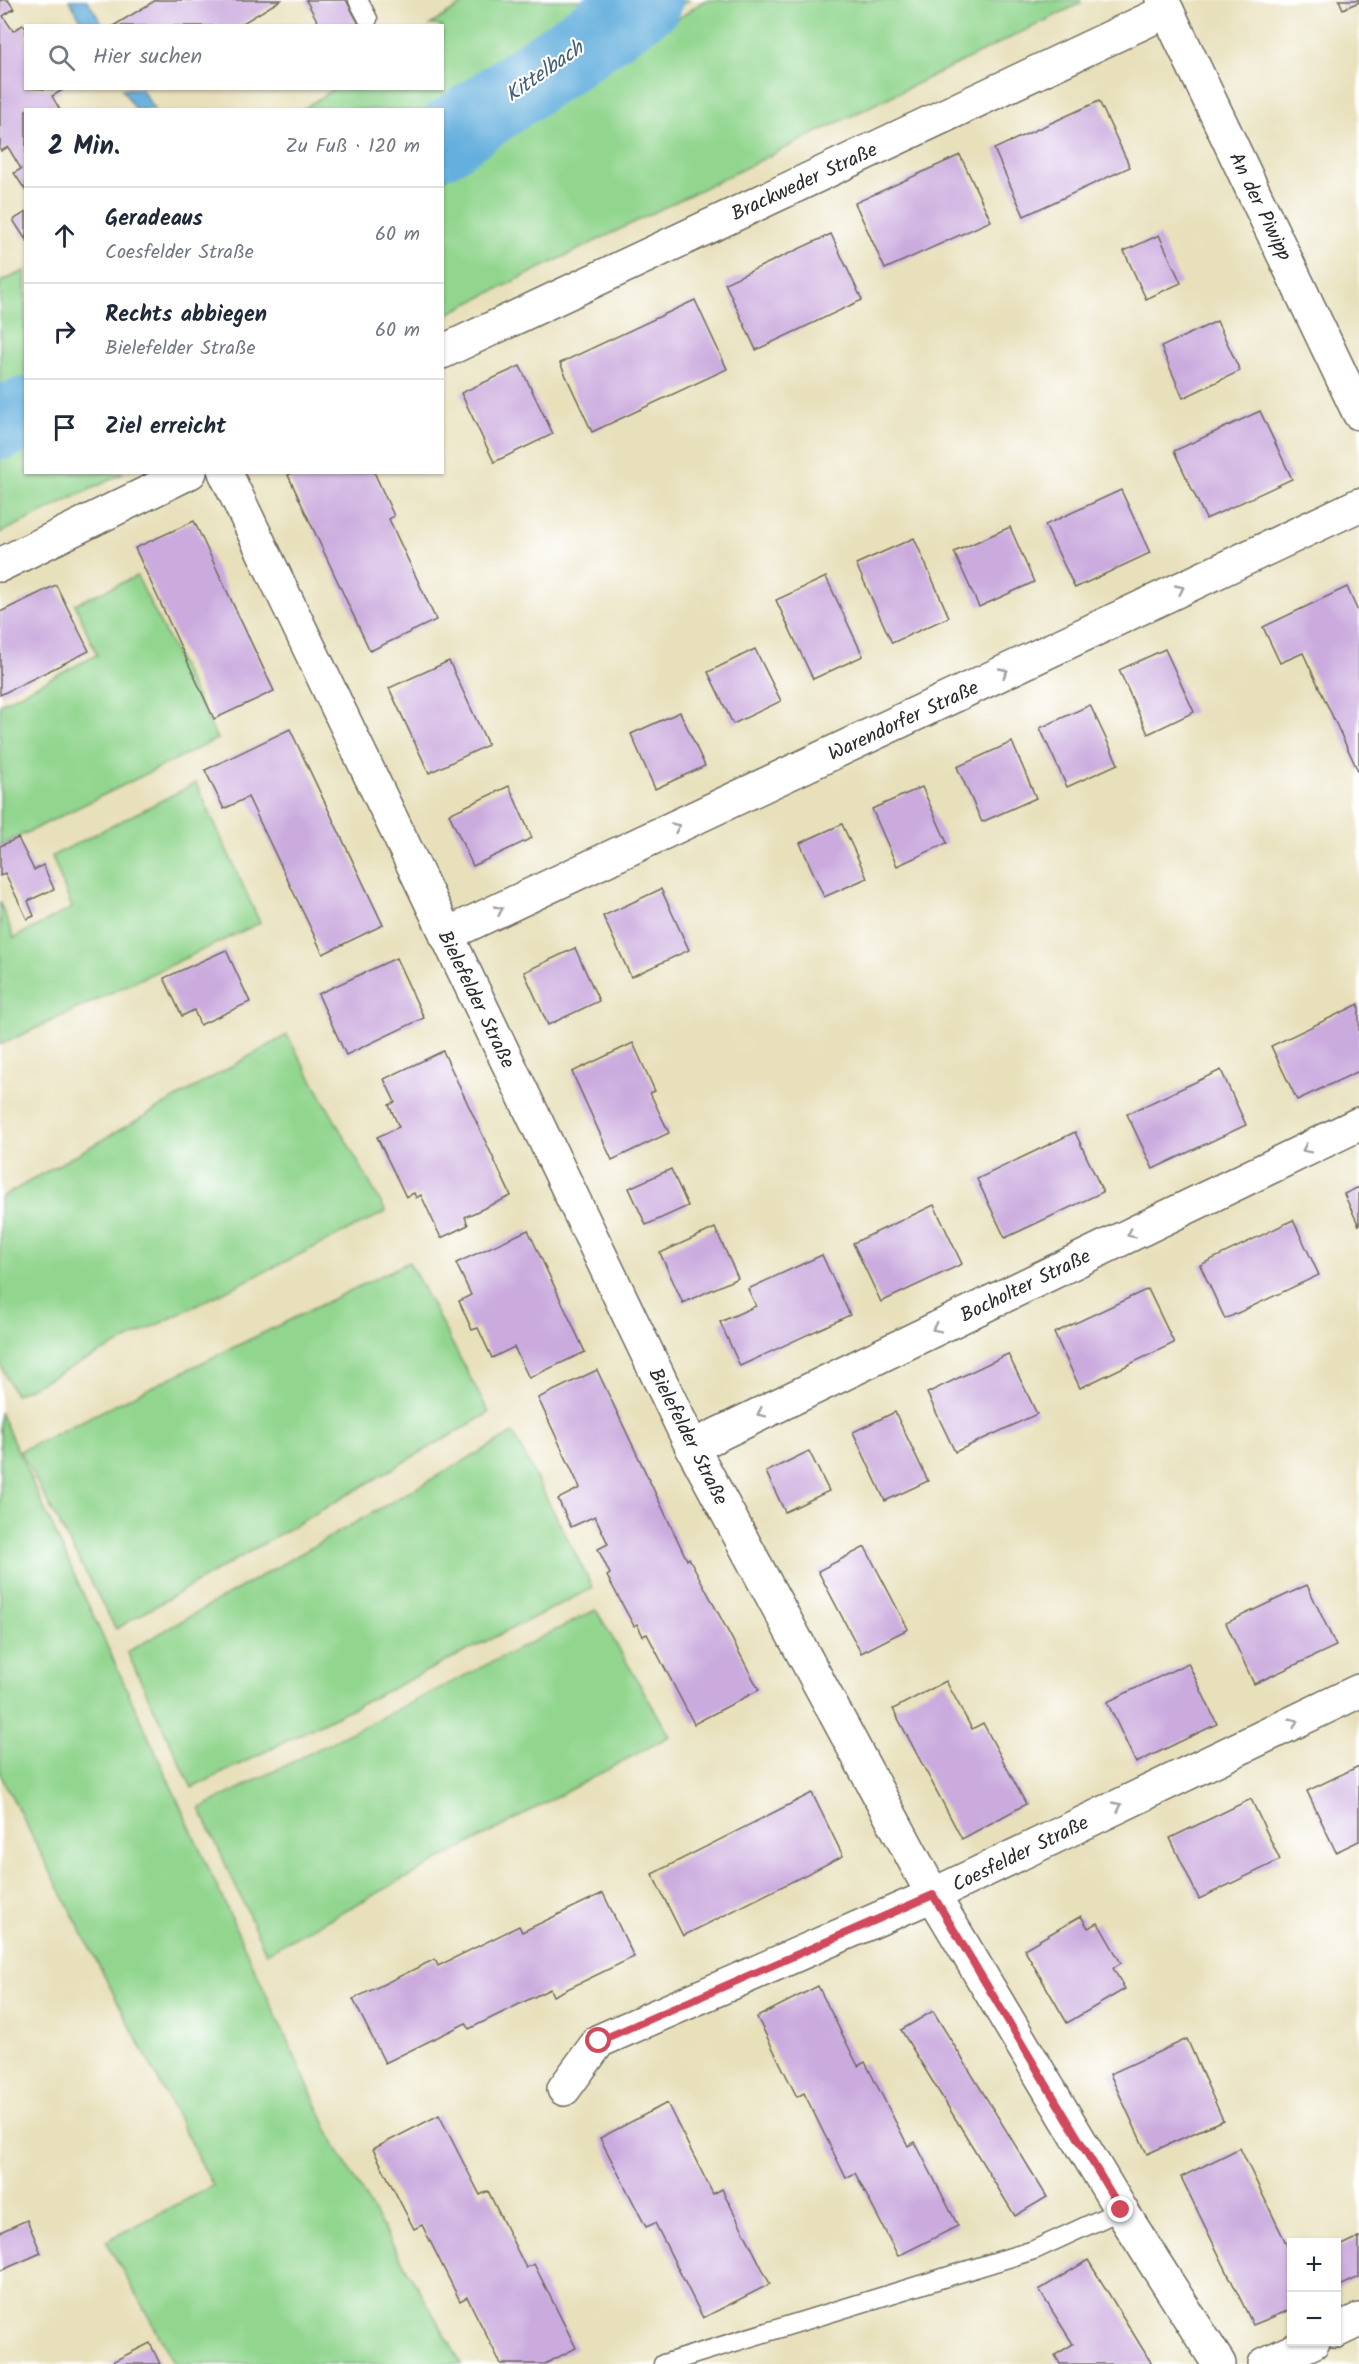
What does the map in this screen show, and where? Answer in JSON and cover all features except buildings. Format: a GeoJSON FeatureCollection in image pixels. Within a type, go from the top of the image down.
{"type":"FeatureCollection","features":[{"type":"Feature","properties":{"kind":"street","name":"Brackweder Straße"},"geometry":{"type":"LineString","coordinates":[[444,351],[1164,5]]}},
{"type":"Feature","properties":{"kind":"street","name":"An der Piwipp"},"geometry":{"type":"LineString","coordinates":[[1164,5],[1359,413]]}},
{"type":"Feature","properties":{"kind":"street"},"geometry":{"type":"LineString","coordinates":[[0,565],[186,474]]}},
{"type":"Feature","properties":{"kind":"street","name":"Bielefelder Straße"},"geometry":{"type":"LineString","coordinates":[[226,474],[692,1447],[933,1895],[1121,2210],[1219,2364]]}},
{"type":"Feature","properties":{"kind":"street","name":"Warendorfer Straße"},"geometry":{"type":"LineString","coordinates":[[446,935],[1359,505]]}},
{"type":"Feature","properties":{"kind":"street","name":"Bocholter Straße"},"geometry":{"type":"LineString","coordinates":[[692,1447],[1359,1124]]}},
{"type":"Feature","properties":{"kind":"street","name":"Coesfelder Straße"},"geometry":{"type":"LineString","coordinates":[[564,2088],[599,2041],[933,1895],[1359,1691]]}},
{"type":"Feature","properties":{"kind":"street"},"geometry":{"type":"LineString","coordinates":[[1341,2329],[1359,2320]]}},
{"type":"Feature","properties":{"kind":"street"},"geometry":{"type":"LineString","coordinates":[[1266,2364],[1305,2346]]}},
{"type":"Feature","properties":{"kind":"lane"},"geometry":{"type":"LineString","coordinates":[[358,0],[368,19]]}},
{"type":"Feature","properties":{"kind":"lane"},"geometry":{"type":"LineString","coordinates":[[671,2363],[1034,2250],[1121,2210]]}},
{"type":"Feature","properties":{"kind":"green space"},"geometry":{"type":"Polygon","coordinates":[[[469,0],[689,0],[444,166],[444,108],[305,108],[332,90],[444,90],[444,24],[432,24],[469,0]]]}},
{"type":"Feature","properties":{"kind":"green space"},"geometry":{"type":"Polygon","coordinates":[[[705,0],[1080,0],[1081,3],[444,316],[444,179],[705,0]]]}},
{"type":"Feature","properties":{"kind":"green space"},"geometry":{"type":"Polygon","coordinates":[[[24,271],[24,421],[0,432],[0,282],[24,271]]]}},
{"type":"Feature","properties":{"kind":"green space"},"geometry":{"type":"Polygon","coordinates":[[[24,441],[24,474],[122,474],[0,533],[0,450],[24,441]]]}},
{"type":"Feature","properties":{"kind":"green space"},"geometry":{"type":"Polygon","coordinates":[[[137,576],[217,739],[0,846],[0,704],[97,655],[75,604],[137,576]]]}},
{"type":"Feature","properties":{"kind":"green space"},"geometry":{"type":"Polygon","coordinates":[[[196,783],[260,923],[0,1045],[0,902],[14,938],[72,908],[52,856],[196,783]]]}},
{"type":"Feature","properties":{"kind":"green space"},"geometry":{"type":"Polygon","coordinates":[[[287,1035],[386,1212],[15,1395],[0,1363],[0,1198],[287,1035]]]}},
{"type":"Feature","properties":{"kind":"green space"},"geometry":{"type":"Polygon","coordinates":[[[409,1262],[489,1413],[116,1629],[20,1451],[409,1262]]]}},
{"type":"Feature","properties":{"kind":"green space"},"geometry":{"type":"Polygon","coordinates":[[[0,1412],[336,2147],[462,2364],[175,2364],[106,2241],[213,2186],[0,1774],[0,1412]]]}},
{"type":"Feature","properties":{"kind":"green space"},"geometry":{"type":"Polygon","coordinates":[[[513,1433],[593,1588],[192,1788],[127,1652],[513,1433]]]}},
{"type":"Feature","properties":{"kind":"green space"},"geometry":{"type":"Polygon","coordinates":[[[596,1610],[670,1736],[266,1953],[200,1808],[596,1610]]]}},
{"type":"Feature","properties":{"kind":"water"},"geometry":{"type":"Polygon","coordinates":[[[69,0],[87,0],[102,24],[83,24],[69,0]]]}},
{"type":"Feature","properties":{"kind":"water"},"geometry":{"type":"Polygon","coordinates":[[[123,90],[142,90],[153,108],[134,108],[123,90]]]}},
{"type":"Feature","properties":{"kind":"waterway","name":"Kittelbach"},"geometry":{"type":"LineString","coordinates":[[444,140],[646,0]]}},
{"type":"Feature","properties":{"kind":"waterway","name":"Kittelbach"},"geometry":{"type":"LineString","coordinates":[[0,423],[24,415]]}},
{"type":"Feature","properties":{"kind":"route"},"geometry":{"type":"LineString","coordinates":[[599,2041],[933,1895],[1121,2210]]}}]}
